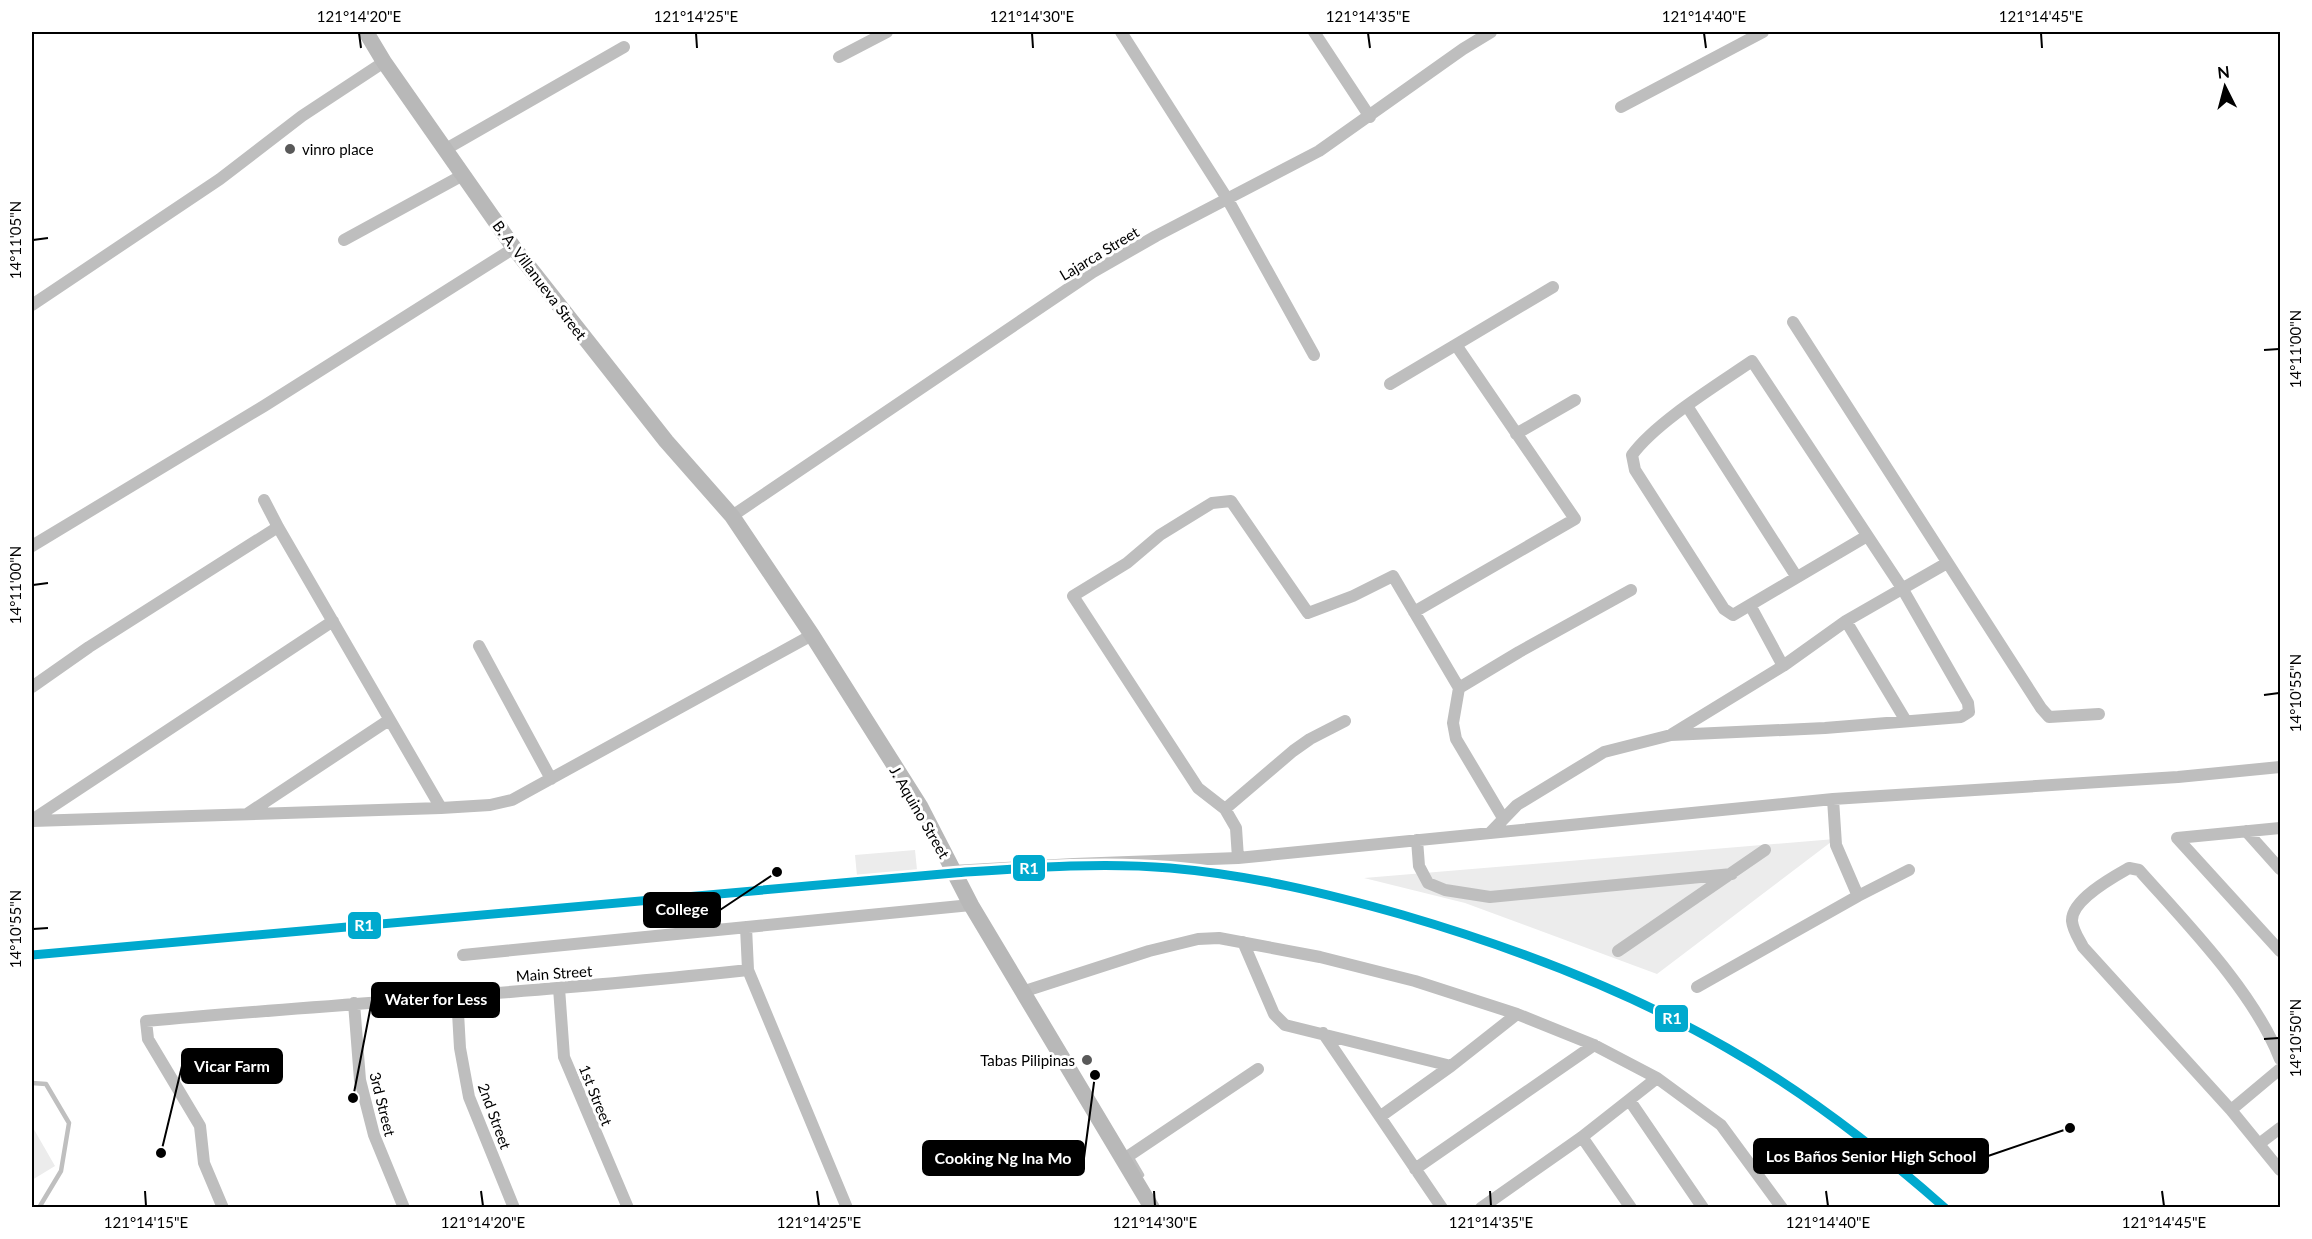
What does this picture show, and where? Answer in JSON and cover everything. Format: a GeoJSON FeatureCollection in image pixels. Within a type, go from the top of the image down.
{"type":"FeatureCollection","features":[{"type":"Feature","properties":{"kind":"street","name":"B. A. Villanueva Street"},"geometry":{"type":"LineString","coordinates":[[366,32],[384,62],[514,248],[659,433],[732,516]]}},
{"type":"Feature","properties":{"kind":"street"},"geometry":{"type":"LineString","coordinates":[[839,57],[887,32]]}},
{"type":"Feature","properties":{"kind":"street"},"geometry":{"type":"LineString","coordinates":[[1121,32],[1228,200],[1314,355]]}},
{"type":"Feature","properties":{"kind":"street"},"geometry":{"type":"LineString","coordinates":[[1314,32],[1370,117]]}},
{"type":"Feature","properties":{"kind":"street","name":"Lajarca Street"},"geometry":{"type":"LineString","coordinates":[[732,516],[1093,272],[1156,236],[1319,152],[1463,49],[1491,32]]}},
{"type":"Feature","properties":{"kind":"street"},"geometry":{"type":"LineString","coordinates":[[1621,107],[1763,32]]}},
{"type":"Feature","properties":{"kind":"street"},"geometry":{"type":"LineString","coordinates":[[446,149],[624,47]]}},
{"type":"Feature","properties":{"kind":"street"},"geometry":{"type":"LineString","coordinates":[[32,305],[220,179],[302,116],[384,62]]}},
{"type":"Feature","properties":{"kind":"street"},"geometry":{"type":"LineString","coordinates":[[344,240],[463,175]]}},
{"type":"Feature","properties":{"kind":"street"},"geometry":{"type":"LineString","coordinates":[[32,546],[264,406],[514,248]]}},
{"type":"Feature","properties":{"kind":"street"},"geometry":{"type":"LineString","coordinates":[[1390,384],[1553,286]]}},
{"type":"Feature","properties":{"kind":"street"},"geometry":{"type":"LineString","coordinates":[[1793,322],[1947,563],[2049,717],[2098,714]]}},
{"type":"Feature","properties":{"kind":"street"},"geometry":{"type":"LineString","coordinates":[[1413,612],[1575,519],[1456,345]]}},
{"type":"Feature","properties":{"kind":"street"},"geometry":{"type":"LineString","coordinates":[[1490,833],[1517,805],[1604,752],[1671,735],[1825,728],[1961,717],[1969,712],[1968,703],[1902,588],[1752,361],[1687,406],[1640,445],[1632,455],[1635,470],[1724,609],[1733,615],[1867,536]]}},
{"type":"Feature","properties":{"kind":"street"},"geometry":{"type":"LineString","coordinates":[[1516,434],[1575,400]]}},
{"type":"Feature","properties":{"kind":"street"},"geometry":{"type":"LineString","coordinates":[[1687,406],[1796,576]]}},
{"type":"Feature","properties":{"kind":"street"},"geometry":{"type":"LineString","coordinates":[[264,500],[441,808]]}},
{"type":"Feature","properties":{"kind":"street"},"geometry":{"type":"LineString","coordinates":[[1238,858],[1236,828],[1225,809],[1198,788],[1073,597],[1127,563],[1161,535],[1212,504],[1231,501],[1308,613],[1353,596],[1393,576],[1459,688],[1453,723],[1456,739],[1503,818]]}},
{"type":"Feature","properties":{"kind":"street","name":"J. Aquino Street"},"geometry":{"type":"LineString","coordinates":[[732,516],[812,635],[921,806],[971,906],[1152,1208]]}},
{"type":"Feature","properties":{"kind":"street"},"geometry":{"type":"LineString","coordinates":[[32,687],[89,647],[278,527]]}},
{"type":"Feature","properties":{"kind":"street"},"geometry":{"type":"LineString","coordinates":[[1671,735],[1783,666],[1845,621],[1947,563]]}},
{"type":"Feature","properties":{"kind":"street"},"geometry":{"type":"LineString","coordinates":[[1459,688],[1518,652],[1631,590]]}},
{"type":"Feature","properties":{"kind":"street"},"geometry":{"type":"LineString","coordinates":[[1750,605],[1783,666]]}},
{"type":"Feature","properties":{"kind":"street"},"geometry":{"type":"LineString","coordinates":[[32,821],[333,621]]}},
{"type":"Feature","properties":{"kind":"street"},"geometry":{"type":"LineString","coordinates":[[1845,621],[1906,721]]}},
{"type":"Feature","properties":{"kind":"street"},"geometry":{"type":"LineString","coordinates":[[32,821],[441,808],[490,805],[512,800],[812,635]]}},
{"type":"Feature","properties":{"kind":"street"},"geometry":{"type":"LineString","coordinates":[[478,646],[551,779]]}},
{"type":"Feature","properties":{"kind":"street"},"geometry":{"type":"LineString","coordinates":[[247,814],[389,720]]}},
{"type":"Feature","properties":{"kind":"street"},"geometry":{"type":"LineString","coordinates":[[1225,809],[1293,751],[1310,739],[1345,722]]}},
{"type":"Feature","properties":{"kind":"street"},"geometry":{"type":"LineString","coordinates":[[953,871],[1238,858],[1833,800],[2178,777],[2280,767]]}},
{"type":"Feature","properties":{"kind":"street"},"geometry":{"type":"LineString","coordinates":[[1833,800],[1836,845],[1858,896]]}},
{"type":"Feature","properties":{"kind":"street"},"geometry":{"type":"LineString","coordinates":[[2280,828],[2177,838],[2280,951]]}},
{"type":"Feature","properties":{"kind":"street"},"geometry":{"type":"LineString","coordinates":[[2246,831],[2280,869]]}},
{"type":"Feature","properties":{"kind":"street"},"geometry":{"type":"LineString","coordinates":[[1417,840],[1419,866],[1428,883],[1445,890],[1490,897],[1732,874]]}},
{"type":"Feature","properties":{"kind":"street"},"geometry":{"type":"LineString","coordinates":[[1618,951],[1765,850]]}},
{"type":"Feature","properties":{"kind":"street"},"geometry":{"type":"LineString","coordinates":[[2280,1059],[2262,1018],[2220,964],[2139,870],[2129,868],[2095,889],[2079,905],[2072,919],[2075,933],[2083,947],[2231,1110],[2280,1170]]}},
{"type":"Feature","properties":{"kind":"street"},"geometry":{"type":"LineString","coordinates":[[1697,987],[1858,896],[1909,870]]}},
{"type":"Feature","properties":{"kind":"street"},"geometry":{"type":"LineString","coordinates":[[463,955],[971,906]]}},
{"type":"Feature","properties":{"kind":"street"},"geometry":{"type":"LineString","coordinates":[[746,927],[748,970],[847,1208]]}},
{"type":"Feature","properties":{"kind":"street"},"geometry":{"type":"LineString","coordinates":[[1022,992],[1149,951],[1198,939],[1219,938],[1320,957],[1415,981],[1517,1014],[1594,1046],[1657,1078],[1721,1125],[1782,1208]]}},
{"type":"Feature","properties":{"kind":"street"},"geometry":{"type":"LineString","coordinates":[[1243,942],[1274,1014],[1285,1025],[1451,1066]]}},
{"type":"Feature","properties":{"kind":"street","name":"Main Street"},"geometry":{"type":"LineString","coordinates":[[223,1208],[204,1162],[200,1126],[148,1039],[146,1022],[748,970]]}},
{"type":"Feature","properties":{"kind":"street","name":"1st Street"},"geometry":{"type":"LineString","coordinates":[[558,988],[564,1057],[628,1208]]}},
{"type":"Feature","properties":{"kind":"street","name":"2nd Street"},"geometry":{"type":"LineString","coordinates":[[457,995],[460,1048],[469,1097],[514,1208]]}},
{"type":"Feature","properties":{"kind":"street","name":"3rd Street"},"geometry":{"type":"LineString","coordinates":[[354,1003],[360,1080],[368,1113],[374,1135],[404,1208]]}},
{"type":"Feature","properties":{"kind":"street"},"geometry":{"type":"LineString","coordinates":[[1381,1116],[1451,1066],[1517,1014]]}},
{"type":"Feature","properties":{"kind":"street"},"geometry":{"type":"LineString","coordinates":[[1323,1033],[1442,1208]]}},
{"type":"Feature","properties":{"kind":"street"},"geometry":{"type":"LineString","coordinates":[[1415,1169],[1594,1046]]}},
{"type":"Feature","properties":{"kind":"street"},"geometry":{"type":"LineString","coordinates":[[1124,1159],[1258,1069]]}},
{"type":"Feature","properties":{"kind":"street"},"geometry":{"type":"LineString","coordinates":[[2231,1110],[2280,1069]]}},
{"type":"Feature","properties":{"kind":"street"},"geometry":{"type":"LineString","coordinates":[[1481,1208],[1582,1137],[1657,1078]]}},
{"type":"Feature","properties":{"kind":"street"},"geometry":{"type":"LineString","coordinates":[[1630,1101],[1703,1208]]}},
{"type":"Feature","properties":{"kind":"street"},"geometry":{"type":"LineString","coordinates":[[2259,1144],[2280,1128]]}},
{"type":"Feature","properties":{"kind":"street"},"geometry":{"type":"LineString","coordinates":[[1582,1137],[1631,1208]]}},
{"type":"Feature","properties":{"kind":"shaded area"},"geometry":{"type":"Polygon","coordinates":[[[1835,839],[1657,974],[1465,903],[1364,878],[1835,839]]]}},
{"type":"Feature","properties":{"kind":"shaded area"},"geometry":{"type":"Polygon","coordinates":[[[915,850],[917,870],[857,876],[855,855],[915,850]]]}},
{"type":"Feature","properties":{"kind":"shaded area"},"geometry":{"type":"Polygon","coordinates":[[[32,1126],[55,1166],[32,1180],[32,1126]]]}},
{"type":"Feature","properties":{"kind":"waterway"},"geometry":{"type":"LineString","coordinates":[[32,1083],[46,1084],[69,1123],[61,1171],[40,1206],[41,1208]]}},
{"type":"Feature","properties":{"kind":"waterway"},"geometry":{"type":"LineString","coordinates":[[1132,1158],[1142,1175]]}},
{"type":"Feature","properties":{"kind":"transit line","name":"R1"},"geometry":{"type":"LineString","coordinates":[[32,955],[954,873],[1089,866],[1143,866],[1200,871],[1288,886],[1403,915],[1528,956],[1649,1007],[1727,1048],[1813,1103],[1867,1143],[1945,1208]]}},
{"type":"Feature","properties":{"kind":"place","name":"vinro place"},"geometry":{"type":"Point","coordinates":[290,149]}},
{"type":"Feature","properties":{"kind":"place","name":"College"},"geometry":{"type":"Point","coordinates":[777,872]}},
{"type":"Feature","properties":{"kind":"place","name":"Tabas Pilipinas"},"geometry":{"type":"Point","coordinates":[1087,1060]}},
{"type":"Feature","properties":{"kind":"place","name":"Cooking Ng Ina Mo"},"geometry":{"type":"Point","coordinates":[1095,1075]}},
{"type":"Feature","properties":{"kind":"place","name":"Water for Less"},"geometry":{"type":"Point","coordinates":[353,1098]}},
{"type":"Feature","properties":{"kind":"place","name":"Los Baños Senior High School"},"geometry":{"type":"Point","coordinates":[2070,1128]}},
{"type":"Feature","properties":{"kind":"place","name":"Vicar Farm"},"geometry":{"type":"Point","coordinates":[161,1153]}}]}
